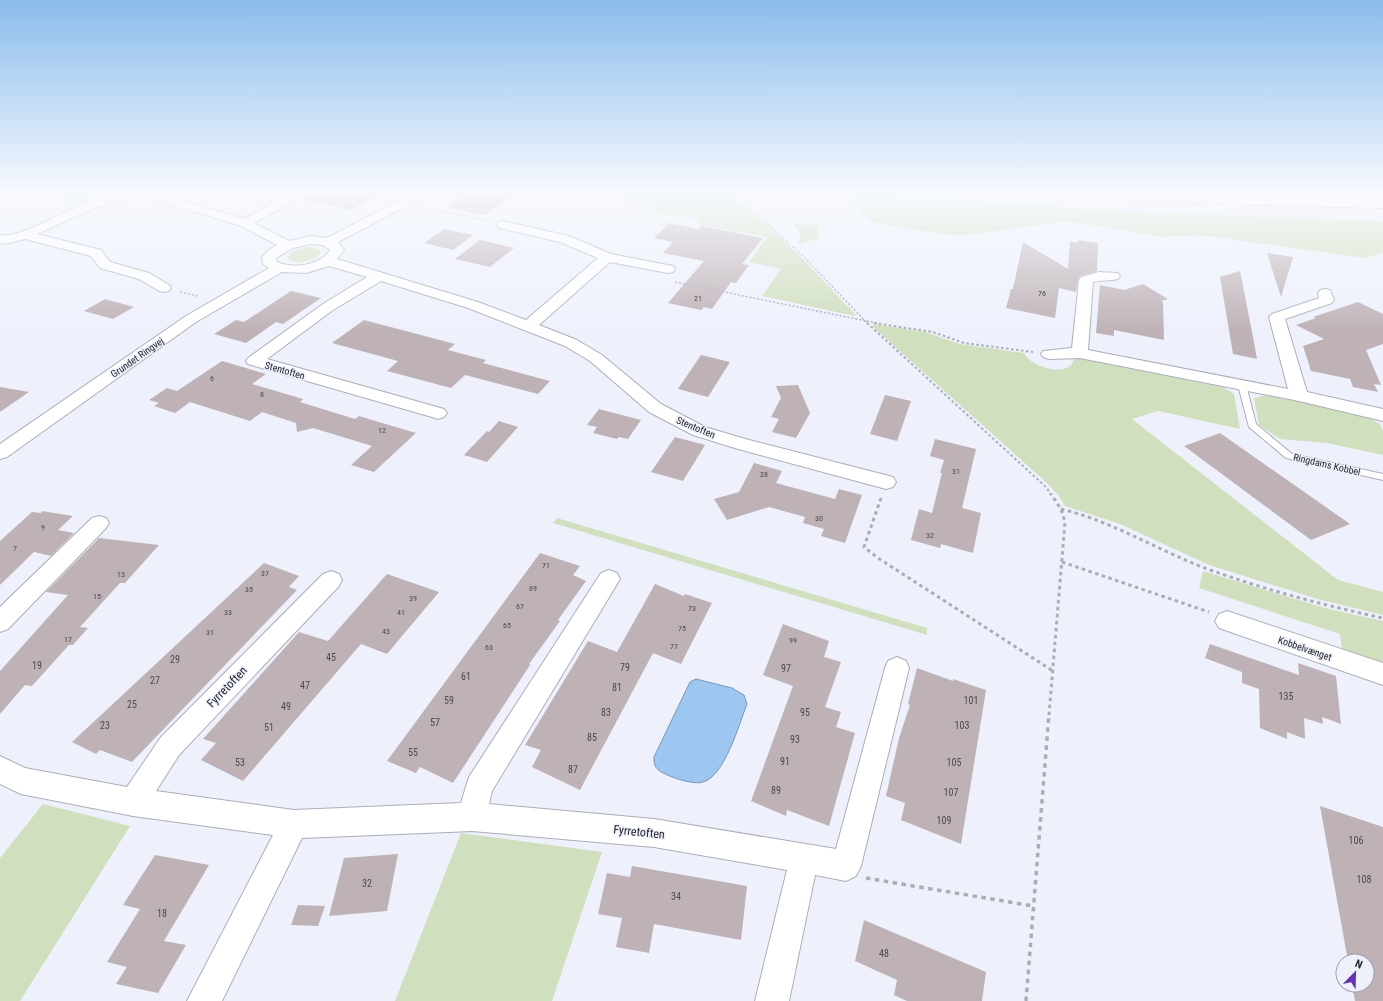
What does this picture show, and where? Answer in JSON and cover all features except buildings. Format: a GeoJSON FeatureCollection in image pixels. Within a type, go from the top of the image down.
{"type":"FeatureCollection","features":[{"type":"Feature","properties":{"kind":"street"},"geometry":{"type":"LineString","coordinates":[[0,239],[10,239]]}},
{"type":"Feature","properties":{"kind":"street"},"geometry":{"type":"LineString","coordinates":[[40,239],[96,253],[105,265],[144,276],[164,288]]}},
{"type":"Feature","properties":{"kind":"street"},"geometry":{"type":"LineString","coordinates":[[276,239],[288,245]]}},
{"type":"Feature","properties":{"kind":"street"},"geometry":{"type":"LineString","coordinates":[[329,242],[335,239]]}},
{"type":"Feature","properties":{"kind":"street"},"geometry":{"type":"LineString","coordinates":[[563,239],[607,257],[668,269]]}},
{"type":"Feature","properties":{"kind":"street"},"geometry":{"type":"LineString","coordinates":[[311,240],[329,242],[335,246],[337,250],[334,256],[320,265],[300,270],[278,269],[270,264],[270,257],[275,251],[288,245],[311,240]]}},
{"type":"Feature","properties":{"kind":"street"},"geometry":{"type":"LineString","coordinates":[[529,326],[607,257]]}},
{"type":"Feature","properties":{"kind":"street","name":"Stentoften"},"geometry":{"type":"LineString","coordinates":[[328,261],[473,305],[571,343],[596,358],[655,408],[699,431],[745,445],[886,482]]}},
{"type":"Feature","properties":{"kind":"street","name":"Grundet Ringvej"},"geometry":{"type":"LineString","coordinates":[[0,453],[191,319],[278,269]]}},
{"type":"Feature","properties":{"kind":"street"},"geometry":{"type":"LineString","coordinates":[[1080,353],[1086,280],[1099,276],[1113,276]]}},
{"type":"Feature","properties":{"kind":"street","name":"Stentoften"},"geometry":{"type":"LineString","coordinates":[[378,277],[328,307],[254,361],[438,413]]}},
{"type":"Feature","properties":{"kind":"street"},"geometry":{"type":"LineString","coordinates":[[1299,396],[1278,317],[1327,300],[1325,293]]}},
{"type":"Feature","properties":{"kind":"street"},"geometry":{"type":"LineString","coordinates":[[1049,354],[1080,353],[1299,396],[1383,415]]}},
{"type":"Feature","properties":{"kind":"street"},"geometry":{"type":"LineString","coordinates":[[0,622],[99,523]]}},
{"type":"Feature","properties":{"kind":"street"},"geometry":{"type":"LineString","coordinates":[[472,817],[479,787],[609,579]]}},
{"type":"Feature","properties":{"kind":"street","name":"Fyrretoften"},"geometry":{"type":"LineString","coordinates":[[133,802],[170,746],[331,580]]}},
{"type":"Feature","properties":{"kind":"street","name":"Kobbelvænget"},"geometry":{"type":"LineString","coordinates":[[1227,622],[1383,674]]}},
{"type":"Feature","properties":{"kind":"street"},"geometry":{"type":"LineString","coordinates":[[846,866],[897,668]]}},
{"type":"Feature","properties":{"kind":"street","name":"Fyrretoften"},"geometry":{"type":"LineString","coordinates":[[0,769],[21,780],[133,802],[294,824],[472,817],[654,833],[846,866]]}},
{"type":"Feature","properties":{"kind":"street"},"geometry":{"type":"LineString","coordinates":[[204,1001],[294,824]]}},
{"type":"Feature","properties":{"kind":"street"},"geometry":{"type":"LineString","coordinates":[[772,1001],[804,858]]}},
{"type":"Feature","properties":{"kind":"lane","name":"Ringdams Kobbel"},"geometry":{"type":"LineString","coordinates":[[1242,385],[1252,425],[1289,456],[1383,477]]}},
{"type":"Feature","properties":{"kind":"path"},"geometry":{"type":"LineString","coordinates":[[783,239],[803,256],[866,322],[1047,488],[1061,509],[1065,522],[1026,1001]]}},
{"type":"Feature","properties":{"kind":"path"},"geometry":{"type":"LineString","coordinates":[[668,269],[676,282],[866,322],[934,332],[964,343],[1049,354]]}},
{"type":"Feature","properties":{"kind":"path"},"geometry":{"type":"LineString","coordinates":[[164,288],[198,296]]}},
{"type":"Feature","properties":{"kind":"path"},"geometry":{"type":"LineString","coordinates":[[886,482],[864,548],[1053,671]]}},
{"type":"Feature","properties":{"kind":"path"},"geometry":{"type":"LineString","coordinates":[[1061,509],[1086,515],[1215,572],[1332,607],[1383,618]]}},
{"type":"Feature","properties":{"kind":"path"},"geometry":{"type":"LineString","coordinates":[[1062,562],[1205,609],[1227,622]]}},
{"type":"Feature","properties":{"kind":"path"},"geometry":{"type":"LineString","coordinates":[[846,866],[858,876],[1033,906]]}},
{"type":"Feature","properties":{"kind":"green space"},"geometry":{"type":"Polygon","coordinates":[[[766,239],[781,239],[799,255],[855,314],[855,316],[762,296],[781,269],[749,262],[766,239]]]}},
{"type":"Feature","properties":{"kind":"green space"},"geometry":{"type":"Polygon","coordinates":[[[800,239],[816,239],[798,244],[800,239]]]}},
{"type":"Feature","properties":{"kind":"green space"},"geometry":{"type":"Polygon","coordinates":[[[1227,239],[1383,239],[1383,253],[1365,258],[1227,239]]]}},
{"type":"Feature","properties":{"kind":"green space"},"geometry":{"type":"Polygon","coordinates":[[[311,247],[320,251],[320,254],[317,257],[304,262],[296,262],[288,259],[290,254],[295,251],[301,248],[311,247]]]}},
{"type":"Feature","properties":{"kind":"green space"},"geometry":{"type":"Polygon","coordinates":[[[874,324],[925,332],[960,344],[1024,353],[1034,363],[1050,369],[1058,370],[1065,368],[1071,365],[1074,359],[1081,358],[1223,387],[1234,394],[1240,429],[1158,411],[1132,419],[1338,580],[1383,592],[1383,615],[1321,600],[1209,565],[1120,524],[1065,506],[1059,496],[1047,483],[872,326],[874,324]]]}},
{"type":"Feature","properties":{"kind":"green space"},"geometry":{"type":"Polygon","coordinates":[[[1266,395],[1366,416],[1380,424],[1383,431],[1383,455],[1327,443],[1280,439],[1259,425],[1254,398],[1266,395]]]}},
{"type":"Feature","properties":{"kind":"green space"},"geometry":{"type":"Polygon","coordinates":[[[557,518],[927,628],[927,635],[553,523],[557,518]]]}},
{"type":"Feature","properties":{"kind":"green space"},"geometry":{"type":"Polygon","coordinates":[[[1203,571],[1325,608],[1383,621],[1383,662],[1342,649],[1340,634],[1199,588],[1203,571]]]}},
{"type":"Feature","properties":{"kind":"green space"},"geometry":{"type":"Polygon","coordinates":[[[43,804],[130,826],[20,1001],[0,1001],[0,858],[43,804]]]}},
{"type":"Feature","properties":{"kind":"green space"},"geometry":{"type":"Polygon","coordinates":[[[461,833],[602,852],[552,1001],[395,1001],[461,833]]]}},
{"type":"Feature","properties":{"kind":"water"},"geometry":{"type":"Polygon","coordinates":[[[696,679],[732,688],[744,695],[747,704],[724,760],[711,778],[700,783],[681,780],[663,773],[658,770],[654,761],[654,757],[690,682],[696,679]]]}}]}
